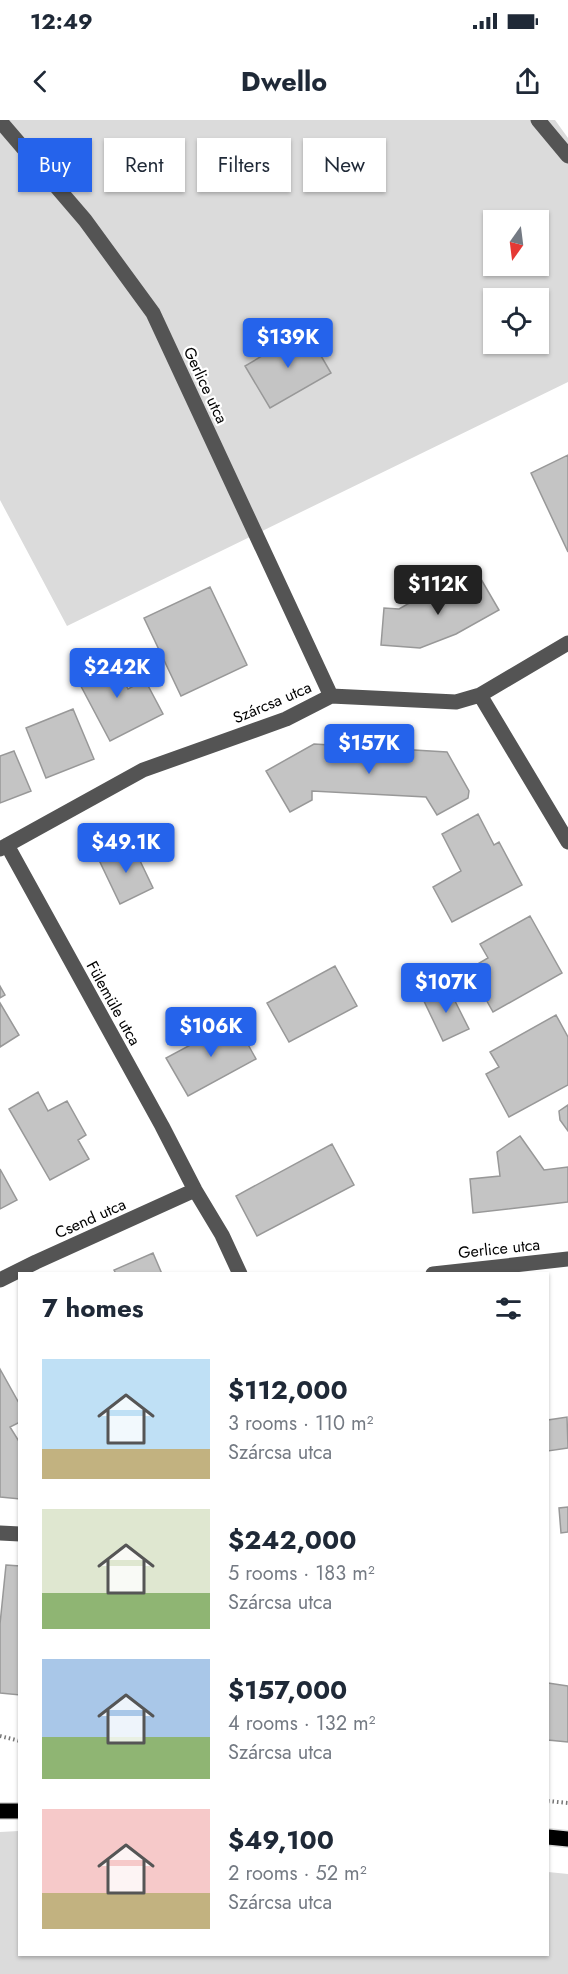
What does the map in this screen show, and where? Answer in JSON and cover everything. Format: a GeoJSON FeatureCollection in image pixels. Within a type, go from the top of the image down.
{"type":"FeatureCollection","features":[{"type":"Feature","properties":{"kind":"main road"},"geometry":{"type":"LineString","coordinates":[[0,1811],[18,1811]]}},
{"type":"Feature","properties":{"kind":"main road"},"geometry":{"type":"LineString","coordinates":[[549,1837],[568,1839]]}},
{"type":"Feature","properties":{"kind":"street"},"geometry":{"type":"LineString","coordinates":[[538,120],[568,156]]}},
{"type":"Feature","properties":{"kind":"street","name":"Gerlice utca"},"geometry":{"type":"LineString","coordinates":[[0,121],[85,220],[153,313],[331,696]]}},
{"type":"Feature","properties":{"kind":"street","name":"Szárcsa utca"},"geometry":{"type":"LineString","coordinates":[[3,847],[143,770],[286,719],[331,696],[456,702],[480,695],[568,643]]}},
{"type":"Feature","properties":{"kind":"street"},"geometry":{"type":"LineString","coordinates":[[480,695],[568,842]]}},
{"type":"Feature","properties":{"kind":"street","name":"Fülemüle utca"},"geometry":{"type":"LineString","coordinates":[[3,847],[162,1126],[195,1190],[222,1235],[239,1272]]}},
{"type":"Feature","properties":{"kind":"street","name":"Csend utca"},"geometry":{"type":"LineString","coordinates":[[0,1280],[195,1190]]}},
{"type":"Feature","properties":{"kind":"street","name":"Gerlice utca"},"geometry":{"type":"LineString","coordinates":[[451,1272],[568,1259]]}},
{"type":"Feature","properties":{"kind":"street"},"geometry":{"type":"LineString","coordinates":[[0,1533],[18,1534]]}},
{"type":"Feature","properties":{"kind":"path"},"geometry":{"type":"LineString","coordinates":[[0,1736],[18,1740]]}},
{"type":"Feature","properties":{"kind":"path"},"geometry":{"type":"LineString","coordinates":[[549,1801],[568,1803]]}},
{"type":"Feature","properties":{"kind":"shaded area"},"geometry":{"type":"Polygon","coordinates":[[[0,120],[555,120],[568,138],[568,382],[67,626],[0,500],[0,120]]]}},
{"type":"Feature","properties":{"kind":"shaded area"},"geometry":{"type":"Polygon","coordinates":[[[18,1831],[18,1956],[549,1956],[549,1872],[568,1874],[568,1974],[0,1974],[0,1832],[18,1831]]]}},
{"type":"Feature","properties":{"kind":"building"},"geometry":{"type":"Polygon","coordinates":[[[306,330],[331,373],[270,408],[245,366],[306,330]]]}},
{"type":"Feature","properties":{"kind":"building"},"geometry":{"type":"Polygon","coordinates":[[[568,455],[568,552],[531,473],[568,455]]]}},
{"type":"Feature","properties":{"kind":"building"},"geometry":{"type":"Polygon","coordinates":[[[478,574],[499,610],[456,634],[420,648],[381,645],[384,608],[399,609],[427,593],[431,600],[478,574]]]}},
{"type":"Feature","properties":{"kind":"building"},"geometry":{"type":"Polygon","coordinates":[[[210,587],[247,665],[181,696],[144,618],[210,587]]]}},
{"type":"Feature","properties":{"kind":"building"},"geometry":{"type":"Polygon","coordinates":[[[110,655],[128,689],[145,680],[163,714],[110,741],[74,673],[110,655]]]}},
{"type":"Feature","properties":{"kind":"building"},"geometry":{"type":"Polygon","coordinates":[[[73,709],[94,759],[46,778],[26,728],[73,709]]]}},
{"type":"Feature","properties":{"kind":"building"},"geometry":{"type":"Polygon","coordinates":[[[314,744],[447,752],[469,791],[468,798],[437,815],[426,797],[312,791],[312,800],[290,812],[266,771],[314,744]]]}},
{"type":"Feature","properties":{"kind":"building"},"geometry":{"type":"Polygon","coordinates":[[[14,751],[31,791],[0,803],[0,756],[14,751]]]}},
{"type":"Feature","properties":{"kind":"building"},"geometry":{"type":"Polygon","coordinates":[[[478,814],[494,845],[499,842],[522,885],[452,922],[433,887],[461,871],[442,834],[478,814]]]}},
{"type":"Feature","properties":{"kind":"building"},"geometry":{"type":"Polygon","coordinates":[[[132,844],[153,888],[120,904],[99,860],[132,844]]]}},
{"type":"Feature","properties":{"kind":"building"},"geometry":{"type":"Polygon","coordinates":[[[530,916],[562,973],[493,1012],[469,969],[488,958],[480,944],[530,916]]]}},
{"type":"Feature","properties":{"kind":"building"},"geometry":{"type":"Polygon","coordinates":[[[335,966],[357,1006],[289,1042],[267,1003],[335,966]]]}},
{"type":"Feature","properties":{"kind":"building"},"geometry":{"type":"Polygon","coordinates":[[[0,986],[5,995],[0,998],[0,986]]]}},
{"type":"Feature","properties":{"kind":"building"},"geometry":{"type":"Polygon","coordinates":[[[448,987],[469,1029],[443,1041],[423,999],[448,987]]]}},
{"type":"Feature","properties":{"kind":"building"},"geometry":{"type":"Polygon","coordinates":[[[0,1003],[19,1035],[0,1047],[0,1003]]]}},
{"type":"Feature","properties":{"kind":"building"},"geometry":{"type":"Polygon","coordinates":[[[556,1015],[568,1037],[568,1085],[509,1117],[486,1074],[499,1067],[490,1052],[556,1015]]]}},
{"type":"Feature","properties":{"kind":"building"},"geometry":{"type":"Polygon","coordinates":[[[235,1021],[256,1059],[188,1096],[166,1058],[235,1021]]]}},
{"type":"Feature","properties":{"kind":"building"},"geometry":{"type":"Polygon","coordinates":[[[38,1092],[48,1111],[67,1101],[86,1135],[78,1140],[89,1159],[50,1180],[9,1109],[38,1092]]]}},
{"type":"Feature","properties":{"kind":"building"},"geometry":{"type":"Polygon","coordinates":[[[568,1105],[568,1131],[560,1120],[559,1111],[568,1105]]]}},
{"type":"Feature","properties":{"kind":"building"},"geometry":{"type":"Polygon","coordinates":[[[520,1136],[544,1170],[568,1167],[568,1202],[473,1213],[470,1179],[500,1176],[497,1152],[520,1136]]]}},
{"type":"Feature","properties":{"kind":"building"},"geometry":{"type":"Polygon","coordinates":[[[332,1144],[354,1185],[257,1236],[236,1196],[332,1144]]]}},
{"type":"Feature","properties":{"kind":"building"},"geometry":{"type":"Polygon","coordinates":[[[0,1169],[17,1200],[0,1209],[0,1169]]]}},
{"type":"Feature","properties":{"kind":"building"},"geometry":{"type":"Polygon","coordinates":[[[153,1253],[161,1272],[115,1272],[114,1270],[153,1253]]]}},
{"type":"Feature","properties":{"kind":"building"},"geometry":{"type":"Polygon","coordinates":[[[0,1369],[18,1401],[18,1423],[10,1427],[18,1440],[18,1499],[0,1497],[0,1369]]]}},
{"type":"Feature","properties":{"kind":"building"},"geometry":{"type":"Polygon","coordinates":[[[567,1417],[568,1448],[549,1451],[549,1420],[567,1417]]]}},
{"type":"Feature","properties":{"kind":"building"},"geometry":{"type":"Polygon","coordinates":[[[568,1507],[568,1532],[561,1533],[559,1508],[568,1507]]]}},
{"type":"Feature","properties":{"kind":"building"},"geometry":{"type":"Polygon","coordinates":[[[6,1565],[18,1566],[18,1695],[0,1693],[0,1624],[6,1565]]]}},
{"type":"Feature","properties":{"kind":"building"},"geometry":{"type":"Polygon","coordinates":[[[549,1683],[568,1686],[568,1742],[549,1740],[549,1683]]]}}]}
